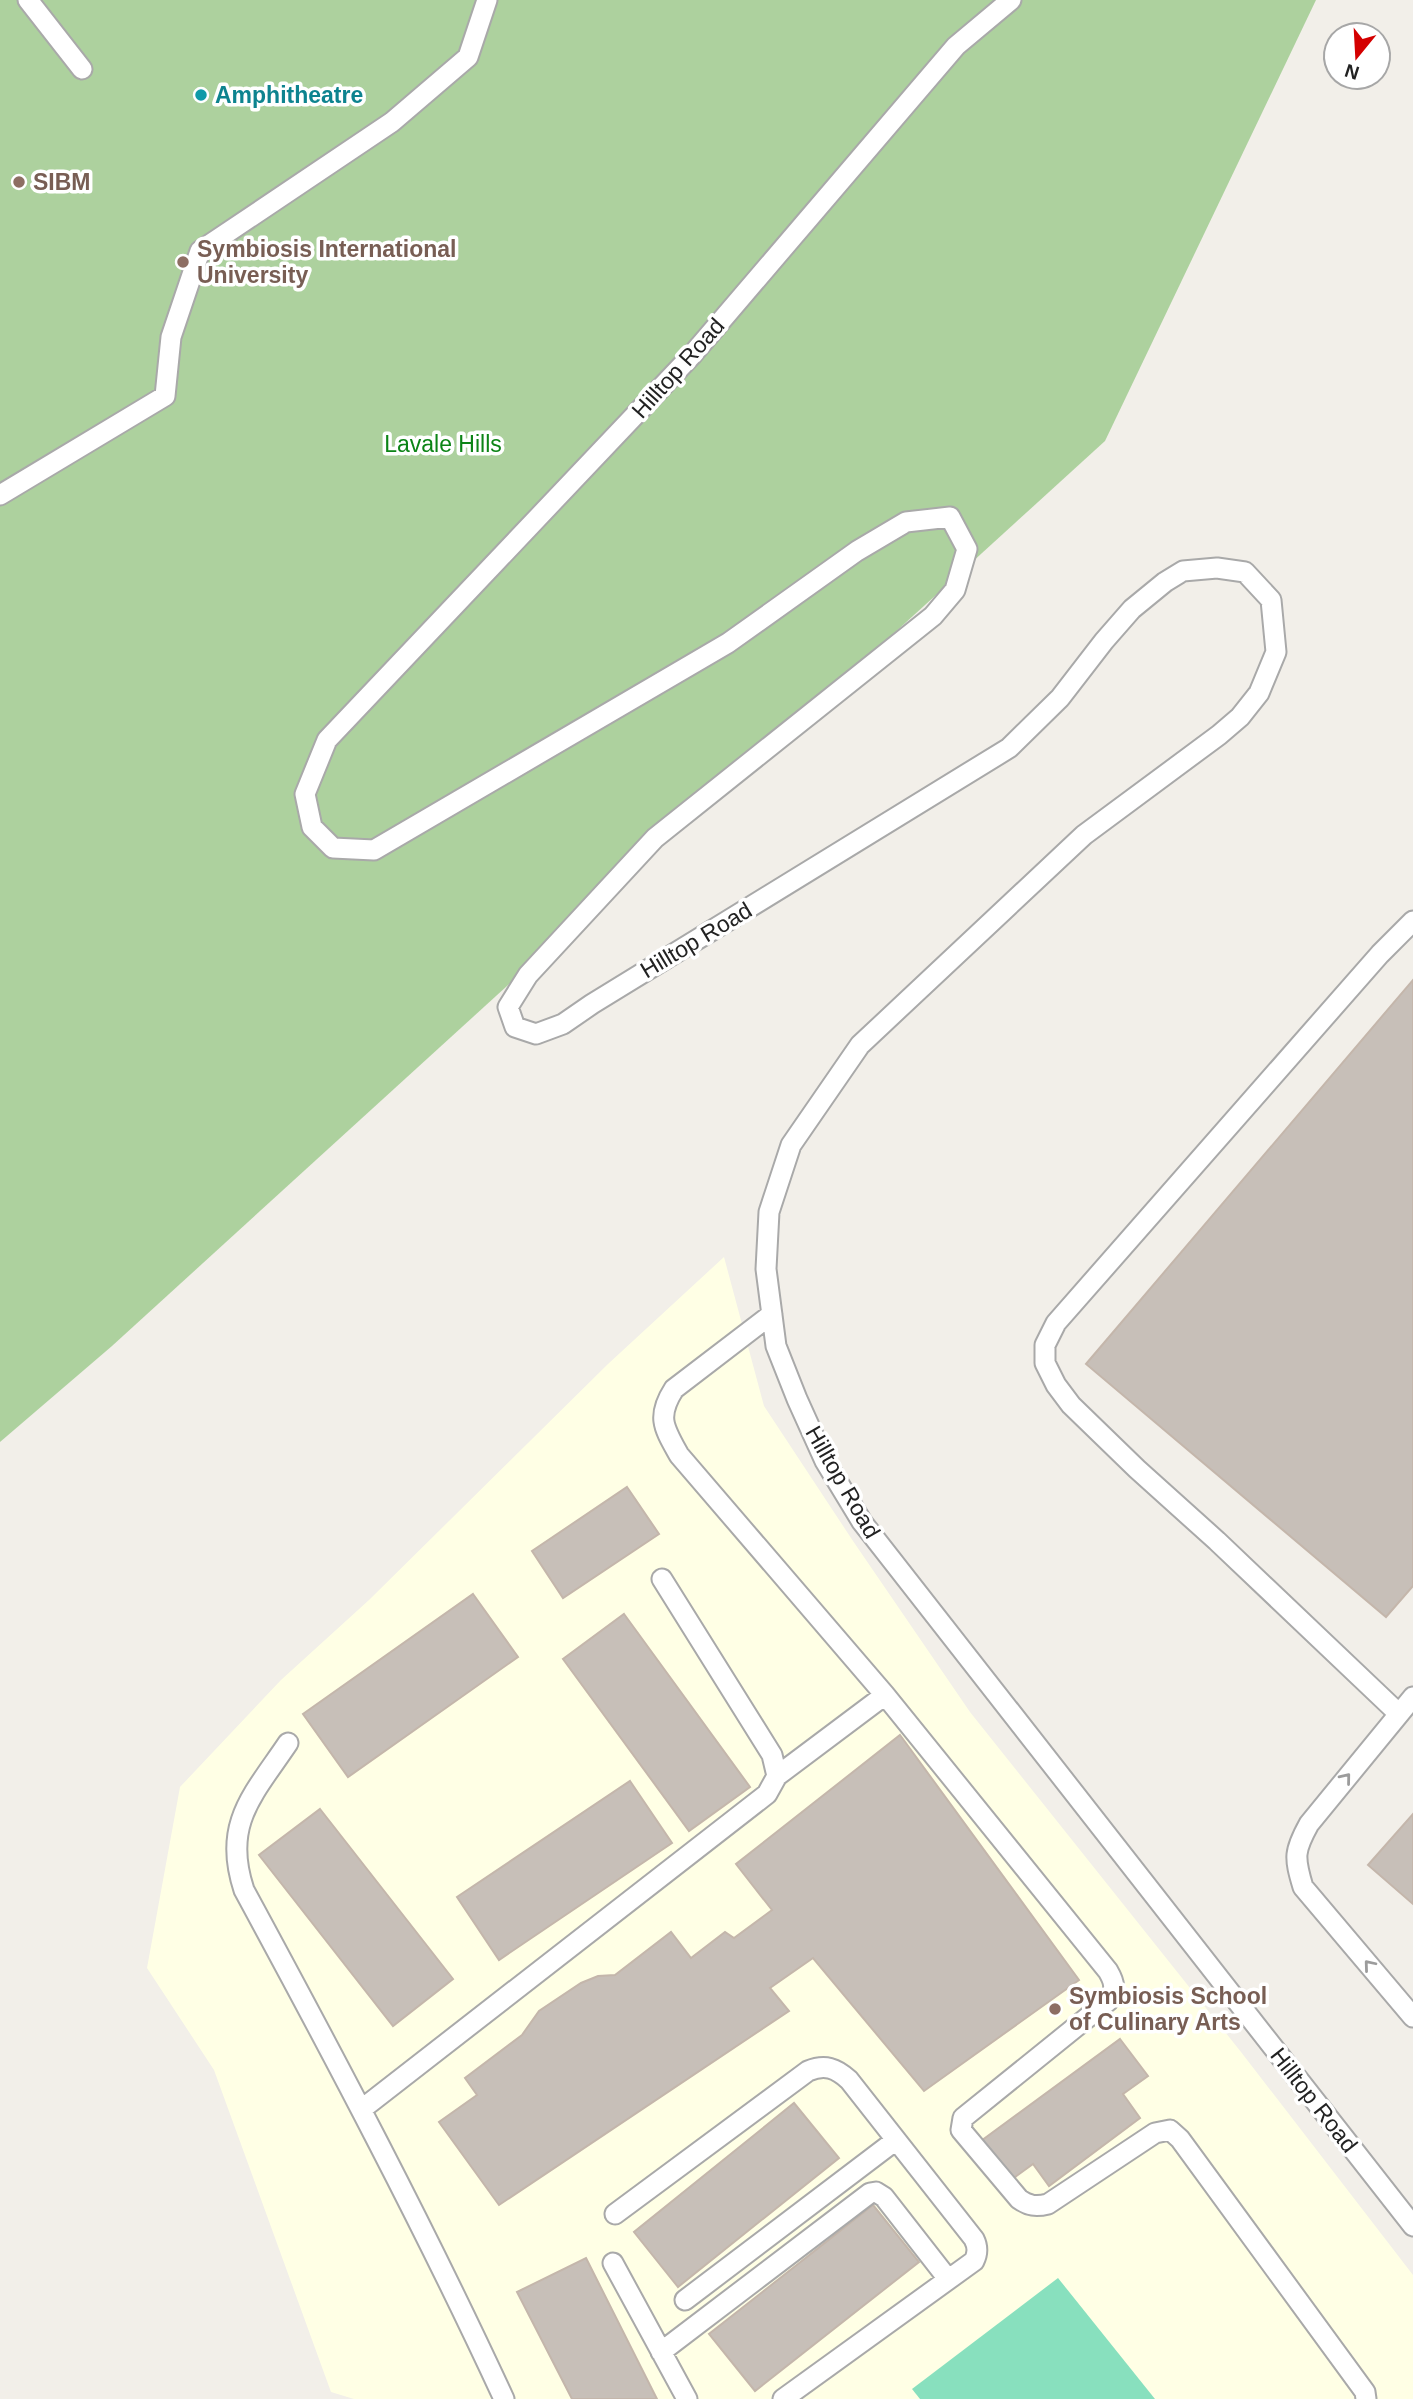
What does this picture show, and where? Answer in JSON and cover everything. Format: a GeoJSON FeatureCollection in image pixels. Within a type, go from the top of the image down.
{"type":"FeatureCollection","features":[{"type":"Feature","properties":{"kind":"lane"},"geometry":{"type":"LineString","coordinates":[[28,0],[82,69]]}},
{"type":"Feature","properties":{"kind":"lane"},"geometry":{"type":"LineString","coordinates":[[0,495],[165,396],[171,337],[200,251],[392,122],[468,57],[487,0]]}},
{"type":"Feature","properties":{"kind":"lane","name":"Hilltop Road"},"geometry":{"type":"LineString","coordinates":[[1011,0],[956,46],[692,355],[327,740],[305,794],[312,827],[333,848],[374,850],[728,643],[857,551],[906,522],[950,517],[967,550],[955,590],[933,616],[654,838],[528,975],[508,1007],[515,1027],[536,1034],[563,1024],[1009,748],[1060,698],[1132,609],[1183,571],[1217,568],[1245,572],[1271,600],[1276,652],[1259,693],[1240,717],[1084,835],[860,1045],[791,1144],[769,1212],[766,1269],[776,1346],[825,1461],[862,1522],[1413,2227]]}},
{"type":"Feature","properties":{"kind":"lane"},"geometry":{"type":"LineString","coordinates":[[1398,1713],[1071,1405],[1056,1385],[1045,1363],[1045,1345],[1056,1323],[1380,954],[1413,921]]}},
{"type":"Feature","properties":{"kind":"lane"},"geometry":{"type":"LineString","coordinates":[[772,1314],[674,1389],[665,1403],[662,1418],[668,1436],[679,1455],[885,1695],[1108,1971],[1114,1982],[1114,1992],[1108,2001],[963,2118],[961,2130],[1019,2199],[1037,2207],[1048,2204],[1156,2133],[1170,2130],[1188,2150],[1365,2392],[1366,2399]]}},
{"type":"Feature","properties":{"kind":"lane"},"geometry":{"type":"LineString","coordinates":[[662,1580],[772,1755],[777,1776]]}},
{"type":"Feature","properties":{"kind":"lane"},"geometry":{"type":"LineString","coordinates":[[362,2109],[767,1794],[777,1776],[885,1695]]}},
{"type":"Feature","properties":{"kind":"lane"},"geometry":{"type":"LineString","coordinates":[[1413,1697],[1309,1824],[1297,1845],[1296,1864],[1303,1887],[1413,2017]]}},
{"type":"Feature","properties":{"kind":"lane"},"geometry":{"type":"LineString","coordinates":[[288,1743],[250,1801],[239,1824],[237,1868],[244,1890],[362,2109],[450,2283],[504,2399]]}},
{"type":"Feature","properties":{"kind":"lane"},"geometry":{"type":"LineString","coordinates":[[615,2214],[808,2071],[818,2067],[830,2067],[840,2072],[978,2247],[974,2261],[783,2399]]}},
{"type":"Feature","properties":{"kind":"lane"},"geometry":{"type":"LineString","coordinates":[[685,2300],[896,2140]]}},
{"type":"Feature","properties":{"kind":"lane"},"geometry":{"type":"LineString","coordinates":[[661,2352],[870,2193],[876,2192],[884,2197],[948,2279]]}},
{"type":"Feature","properties":{"kind":"lane"},"geometry":{"type":"LineString","coordinates":[[613,2263],[687,2399]]}},
{"type":"Feature","properties":{"kind":"shaded area"},"geometry":{"type":"Polygon","coordinates":[[[724,1257],[764,1406],[853,1541],[970,1712],[1241,2052],[1413,2275],[1413,2399],[354,2399],[331,2392],[214,2070],[147,1968],[180,1787],[281,1680],[369,1600],[608,1364],[724,1257]]]}},
{"type":"Feature","properties":{"kind":"green space","name":"Lavale Hills"},"geometry":{"type":"Polygon","coordinates":[[[0,0],[1316,0],[1105,441],[112,1346],[0,1442],[0,0]]]}},
{"type":"Feature","properties":{"kind":"green space"},"geometry":{"type":"Polygon","coordinates":[[[1058,2278],[1155,2399],[920,2399],[912,2389],[1058,2278]]]}},
{"type":"Feature","properties":{"kind":"building"},"geometry":{"type":"Polygon","coordinates":[[[1413,980],[1413,1586],[1386,1617],[1086,1364],[1413,980]]]}},
{"type":"Feature","properties":{"kind":"building"},"geometry":{"type":"Polygon","coordinates":[[[627,1487],[659,1534],[563,1598],[532,1551],[627,1487]]]}},
{"type":"Feature","properties":{"kind":"building"},"geometry":{"type":"Polygon","coordinates":[[[473,1594],[518,1657],[348,1777],[303,1714],[473,1594]]]}},
{"type":"Feature","properties":{"kind":"building"},"geometry":{"type":"Polygon","coordinates":[[[624,1614],[750,1787],[689,1831],[563,1659],[624,1614]]]}},
{"type":"Feature","properties":{"kind":"building"},"geometry":{"type":"Polygon","coordinates":[[[900,1735],[1079,1980],[924,2091],[813,1958],[770,1988],[789,2011],[499,2205],[439,2122],[477,2095],[465,2078],[522,2035],[539,2011],[581,1983],[598,1976],[615,1975],[671,1932],[691,1958],[725,1932],[734,1938],[772,1910],[736,1864],[900,1735]]]}},
{"type":"Feature","properties":{"kind":"building"},"geometry":{"type":"Polygon","coordinates":[[[630,1781],[672,1843],[499,1960],[457,1897],[630,1781]]]}},
{"type":"Feature","properties":{"kind":"building"},"geometry":{"type":"Polygon","coordinates":[[[320,1809],[453,1979],[393,2026],[259,1855],[320,1809]]]}},
{"type":"Feature","properties":{"kind":"building"},"geometry":{"type":"Polygon","coordinates":[[[1413,1814],[1413,1904],[1368,1865],[1413,1814]]]}},
{"type":"Feature","properties":{"kind":"building"},"geometry":{"type":"Polygon","coordinates":[[[1120,2039],[1148,2076],[1123,2094],[1140,2118],[1049,2186],[1033,2164],[1011,2180],[981,2141],[1120,2039]]]}},
{"type":"Feature","properties":{"kind":"building"},"geometry":{"type":"Polygon","coordinates":[[[794,2103],[839,2158],[678,2287],[634,2232],[794,2103]]]}},
{"type":"Feature","properties":{"kind":"building"},"geometry":{"type":"Polygon","coordinates":[[[873,2205],[919,2262],[755,2391],[709,2334],[873,2205]]]}},
{"type":"Feature","properties":{"kind":"building"},"geometry":{"type":"Polygon","coordinates":[[[586,2258],[657,2399],[572,2399],[517,2292],[586,2258]]]}},
{"type":"Feature","properties":{"kind":"place","name":"Amphitheatre"},"geometry":{"type":"Point","coordinates":[201,95]}},
{"type":"Feature","properties":{"kind":"place","name":"SIBM"},"geometry":{"type":"Point","coordinates":[19,182]}},
{"type":"Feature","properties":{"kind":"place","name":"Symbiosis International University"},"geometry":{"type":"Point","coordinates":[183,262]}},
{"type":"Feature","properties":{"kind":"place","name":"Symbiosis School of Culinary Arts"},"geometry":{"type":"Point","coordinates":[1055,2009]}}]}
